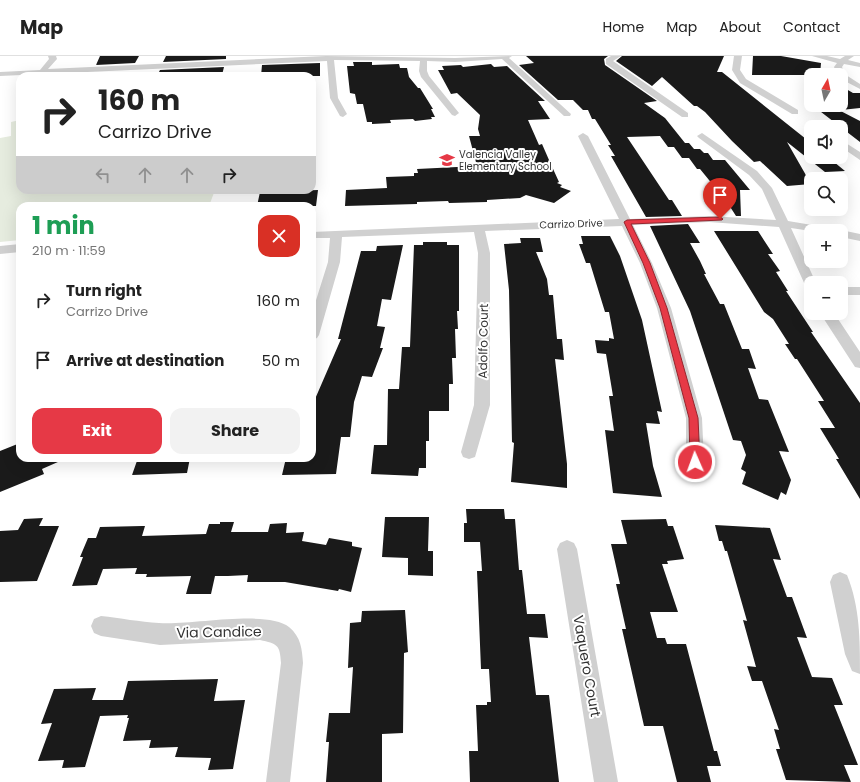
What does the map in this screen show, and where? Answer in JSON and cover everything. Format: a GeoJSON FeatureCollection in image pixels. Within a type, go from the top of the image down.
{"type":"FeatureCollection","features":[{"type":"Feature","properties":{"kind":"street"},"geometry":{"type":"LineString","coordinates":[[42,72],[53,59],[52,56]]}},
{"type":"Feature","properties":{"kind":"street"},"geometry":{"type":"LineString","coordinates":[[143,72],[151,56]]}},
{"type":"Feature","properties":{"kind":"street"},"geometry":{"type":"LineString","coordinates":[[42,72],[330,57],[368,56],[455,60],[506,56],[567,114]]}},
{"type":"Feature","properties":{"kind":"street"},"geometry":{"type":"LineString","coordinates":[[617,56],[610,59],[609,62],[685,116]]}},
{"type":"Feature","properties":{"kind":"street"},"geometry":{"type":"LineString","coordinates":[[738,56],[735,67],[737,74],[743,81],[795,112]]}},
{"type":"Feature","properties":{"kind":"street"},"geometry":{"type":"LineString","coordinates":[[816,56],[860,65]]}},
{"type":"Feature","properties":{"kind":"street"},"geometry":{"type":"LineString","coordinates":[[850,56],[842,61],[838,67],[839,73],[847,81],[860,87]]}},
{"type":"Feature","properties":{"kind":"street"},"geometry":{"type":"LineString","coordinates":[[330,57],[334,98],[343,114]]}},
{"type":"Feature","properties":{"kind":"street"},"geometry":{"type":"LineString","coordinates":[[424,59],[422,71],[455,113]]}},
{"type":"Feature","properties":{"kind":"street"},"geometry":{"type":"LineString","coordinates":[[0,74],[16,73]]}},
{"type":"Feature","properties":{"kind":"street"},"geometry":{"type":"LineString","coordinates":[[583,136],[627,222],[646,263],[664,308],[694,418],[695,462]]}},
{"type":"Feature","properties":{"kind":"street"},"geometry":{"type":"LineString","coordinates":[[702,136],[753,173],[767,188],[807,276]]}},
{"type":"Feature","properties":{"kind":"street"},"geometry":{"type":"LineString","coordinates":[[848,148],[860,157]]}},
{"type":"Feature","properties":{"kind":"street","name":"Carrizo Drive"},"geometry":{"type":"LineString","coordinates":[[316,235],[730,219],[784,223],[804,226]]}},
{"type":"Feature","properties":{"kind":"street","name":"Adolfo Court"},"geometry":{"type":"LineString","coordinates":[[469,452],[482,405],[484,253],[479,228]]}},
{"type":"Feature","properties":{"kind":"street"},"geometry":{"type":"LineString","coordinates":[[316,322],[334,262],[336,234]]}},
{"type":"Feature","properties":{"kind":"street"},"geometry":{"type":"LineString","coordinates":[[848,235],[860,238]]}},
{"type":"Feature","properties":{"kind":"street"},"geometry":{"type":"LineString","coordinates":[[0,250],[16,248]]}},
{"type":"Feature","properties":{"kind":"street"},"geometry":{"type":"LineString","coordinates":[[848,290],[860,291]]}},
{"type":"Feature","properties":{"kind":"street"},"geometry":{"type":"LineString","coordinates":[[316,291],[326,291]]}},
{"type":"Feature","properties":{"kind":"street"},"geometry":{"type":"LineString","coordinates":[[832,320],[860,363]]}},
{"type":"Feature","properties":{"kind":"street","name":"Vaquero Court"},"geometry":{"type":"LineString","coordinates":[[567,549],[606,782]]}},
{"type":"Feature","properties":{"kind":"street"},"geometry":{"type":"LineString","coordinates":[[840,582],[856,654],[860,663]]}},
{"type":"Feature","properties":{"kind":"street","name":"Via Candice"},"geometry":{"type":"LineString","coordinates":[[100,626],[160,634],[260,629],[281,634],[291,646],[292,663],[278,782]]}},
{"type":"Feature","properties":{"kind":"shaded area"},"geometry":{"type":"Polygon","coordinates":[[[16,121],[16,194],[214,194],[210,202],[16,202],[16,240],[0,242],[0,138],[11,136],[11,122],[16,121]]]}},
{"type":"Feature","properties":{"kind":"building"},"geometry":{"type":"Polygon","coordinates":[[[100,56],[139,56],[135,63],[96,65],[100,56]]]}},
{"type":"Feature","properties":{"kind":"building"},"geometry":{"type":"Polygon","coordinates":[[[166,56],[226,56],[226,59],[163,62],[166,56]]]}},
{"type":"Feature","properties":{"kind":"building"},"geometry":{"type":"Polygon","coordinates":[[[526,56],[608,56],[604,59],[605,65],[657,101],[644,103],[665,118],[685,143],[689,143],[694,149],[700,149],[704,153],[708,153],[713,160],[725,160],[750,190],[740,190],[741,216],[736,216],[720,191],[718,191],[700,169],[697,169],[689,158],[682,158],[674,147],[668,147],[660,136],[627,137],[669,200],[672,200],[682,216],[646,217],[611,156],[615,156],[608,145],[611,145],[595,119],[592,119],[588,110],[583,110],[573,100],[558,100],[519,65],[534,63],[526,56]]]}},
{"type":"Feature","properties":{"kind":"building"},"geometry":{"type":"Polygon","coordinates":[[[622,56],[724,56],[717,72],[722,72],[804,137],[804,155],[787,142],[804,172],[804,185],[787,186],[760,161],[754,162],[705,112],[697,106],[694,106],[662,77],[652,86],[616,61],[622,56]]]}},
{"type":"Feature","properties":{"kind":"building"},"geometry":{"type":"Polygon","coordinates":[[[753,56],[781,56],[821,63],[821,68],[804,68],[804,75],[752,75],[753,56]]]}},
{"type":"Feature","properties":{"kind":"building"},"geometry":{"type":"Polygon","coordinates":[[[353,62],[372,62],[372,65],[399,64],[400,68],[407,68],[409,77],[418,88],[420,88],[433,109],[431,109],[435,117],[431,117],[432,119],[415,121],[413,119],[390,120],[391,123],[372,124],[372,122],[367,122],[363,104],[357,104],[355,94],[350,93],[347,66],[354,66],[353,62]]]}},
{"type":"Feature","properties":{"kind":"building"},"geometry":{"type":"Polygon","coordinates":[[[320,63],[320,76],[316,76],[316,72],[261,72],[262,65],[320,63]]]}},
{"type":"Feature","properties":{"kind":"building"},"geometry":{"type":"Polygon","coordinates":[[[491,64],[494,67],[507,66],[545,101],[538,101],[550,119],[528,120],[539,145],[542,144],[559,182],[557,183],[562,185],[560,187],[571,191],[554,203],[526,195],[520,198],[487,200],[487,202],[449,203],[448,201],[417,202],[417,204],[345,206],[346,190],[387,188],[386,177],[414,176],[414,173],[418,173],[417,169],[477,166],[469,136],[480,136],[478,129],[480,115],[457,93],[451,94],[438,70],[444,70],[442,66],[461,65],[463,67],[491,64]]]}},
{"type":"Feature","properties":{"kind":"building"},"geometry":{"type":"Polygon","coordinates":[[[224,67],[223,72],[159,72],[160,70],[224,67]]]}},
{"type":"Feature","properties":{"kind":"building"},"geometry":{"type":"Polygon","coordinates":[[[848,90],[853,93],[860,93],[860,108],[848,109],[848,90]]]}},
{"type":"Feature","properties":{"kind":"building"},"geometry":{"type":"Polygon","coordinates":[[[821,112],[843,112],[860,121],[860,142],[848,133],[848,120],[831,120],[821,112]]]}},
{"type":"Feature","properties":{"kind":"building"},"geometry":{"type":"Polygon","coordinates":[[[815,164],[836,164],[845,171],[825,172],[815,164]]]}},
{"type":"Feature","properties":{"kind":"building"},"geometry":{"type":"Polygon","coordinates":[[[316,190],[318,190],[316,206],[316,202],[258,202],[260,194],[316,194],[316,190]]]}},
{"type":"Feature","properties":{"kind":"building"},"geometry":{"type":"Polygon","coordinates":[[[688,224],[700,243],[690,243],[706,274],[704,274],[720,304],[724,304],[742,349],[749,349],[756,369],[748,368],[759,399],[768,400],[789,452],[779,451],[791,480],[786,495],[781,492],[778,500],[742,484],[746,472],[741,469],[746,455],[741,441],[733,440],[690,311],[650,226],[688,224]]]}},
{"type":"Feature","properties":{"kind":"building"},"geometry":{"type":"Polygon","coordinates":[[[714,231],[758,231],[773,254],[768,254],[780,271],[776,272],[788,291],[786,291],[813,332],[811,332],[860,403],[860,499],[836,459],[839,459],[820,428],[835,428],[818,401],[824,401],[797,359],[795,359],[785,344],[789,344],[773,319],[764,312],[714,231]]]}},
{"type":"Feature","properties":{"kind":"building"},"geometry":{"type":"Polygon","coordinates":[[[581,236],[610,236],[620,256],[642,320],[662,412],[657,411],[660,424],[646,423],[653,466],[662,497],[613,493],[605,430],[614,431],[609,396],[613,396],[606,354],[597,353],[595,340],[609,341],[609,338],[614,339],[609,312],[605,312],[590,263],[586,263],[579,244],[583,244],[581,236]]]}},
{"type":"Feature","properties":{"kind":"building"},"geometry":{"type":"Polygon","coordinates":[[[520,238],[540,238],[543,252],[536,252],[547,279],[549,295],[553,295],[557,339],[562,339],[564,360],[555,359],[567,464],[567,488],[511,482],[514,443],[512,442],[509,290],[504,244],[521,243],[520,238]]]}},
{"type":"Feature","properties":{"kind":"building"},"geometry":{"type":"Polygon","coordinates":[[[423,242],[447,242],[447,245],[459,245],[459,311],[457,311],[458,329],[455,329],[456,358],[452,358],[453,384],[449,384],[449,411],[429,411],[429,441],[426,441],[426,468],[419,468],[418,476],[371,474],[374,445],[387,445],[388,389],[399,389],[402,347],[410,347],[414,245],[423,245],[423,242]]]}},
{"type":"Feature","properties":{"kind":"building"},"geometry":{"type":"Polygon","coordinates":[[[403,245],[391,300],[382,299],[377,326],[385,327],[380,348],[383,348],[372,377],[362,376],[354,402],[350,437],[341,437],[336,474],[282,475],[285,462],[316,462],[316,397],[341,339],[338,339],[361,251],[376,251],[377,246],[403,245]]]}},
{"type":"Feature","properties":{"kind":"building"},"geometry":{"type":"Polygon","coordinates":[[[16,445],[16,462],[58,462],[42,469],[44,474],[0,492],[0,451],[16,445]]]}},
{"type":"Feature","properties":{"kind":"building"},"geometry":{"type":"Polygon","coordinates":[[[137,462],[189,462],[187,473],[132,475],[137,462]]]}},
{"type":"Feature","properties":{"kind":"building"},"geometry":{"type":"Polygon","coordinates":[[[466,509],[504,509],[505,519],[515,519],[519,570],[522,570],[527,614],[545,614],[548,638],[529,637],[536,695],[549,695],[559,782],[470,782],[469,751],[478,751],[476,705],[487,705],[487,702],[491,702],[489,669],[481,669],[477,571],[482,571],[480,542],[464,542],[464,523],[467,523],[466,509]]]}},
{"type":"Feature","properties":{"kind":"building"},"geometry":{"type":"Polygon","coordinates":[[[385,517],[429,517],[428,551],[433,551],[433,576],[408,575],[408,558],[382,557],[385,517]]]}},
{"type":"Feature","properties":{"kind":"building"},"geometry":{"type":"Polygon","coordinates":[[[43,518],[39,526],[59,526],[37,581],[0,582],[0,531],[18,530],[24,519],[43,518]]]}},
{"type":"Feature","properties":{"kind":"building"},"geometry":{"type":"Polygon","coordinates":[[[666,519],[668,526],[673,526],[684,559],[667,561],[668,564],[662,564],[678,612],[650,612],[657,638],[665,638],[667,644],[686,644],[714,751],[717,751],[721,766],[707,766],[711,782],[677,782],[663,726],[644,726],[622,629],[626,629],[616,584],[620,584],[611,544],[627,544],[621,520],[666,519]]]}},
{"type":"Feature","properties":{"kind":"building"},"geometry":{"type":"Polygon","coordinates":[[[220,522],[234,522],[231,532],[268,532],[270,524],[287,523],[286,533],[304,532],[302,541],[326,545],[329,538],[352,542],[352,546],[362,548],[351,592],[285,582],[247,582],[248,575],[215,576],[211,594],[186,594],[191,576],[146,577],[147,574],[135,574],[137,568],[103,569],[97,585],[72,586],[83,557],[80,557],[88,538],[96,538],[100,527],[145,526],[142,536],[206,534],[209,524],[220,524],[220,522]]]}},
{"type":"Feature","properties":{"kind":"building"},"geometry":{"type":"Polygon","coordinates":[[[715,525],[770,528],[781,560],[773,559],[787,597],[792,597],[807,638],[797,637],[812,677],[832,678],[843,705],[834,705],[858,765],[844,765],[851,782],[786,780],[776,749],[780,749],[774,729],[779,730],[762,681],[752,681],[747,666],[756,667],[743,620],[747,621],[727,551],[725,551],[722,541],[719,541],[715,525]]]}},
{"type":"Feature","properties":{"kind":"building"},"geometry":{"type":"Polygon","coordinates":[[[405,610],[408,652],[404,653],[403,733],[382,734],[382,782],[326,782],[329,742],[326,742],[329,713],[350,713],[353,667],[348,668],[350,623],[361,622],[362,611],[405,610]]]}},
{"type":"Feature","properties":{"kind":"building"},"geometry":{"type":"Polygon","coordinates":[[[218,679],[214,701],[245,700],[233,769],[208,770],[211,758],[175,757],[178,747],[149,748],[151,740],[123,741],[129,718],[127,718],[128,715],[100,716],[85,767],[62,768],[64,760],[38,761],[52,723],[41,724],[54,689],[96,688],[92,700],[123,700],[128,681],[218,679]]]}},
{"type":"Feature","properties":{"kind":"place","name":"Valencia Valley Elementary School"},"geometry":{"type":"Point","coordinates":[447,160]}},
{"type":"Feature","properties":{"kind":"route"},"geometry":{"type":"LineString","coordinates":[[695,462],[694,418],[664,308],[646,263],[627,222],[720,219]]}}]}
